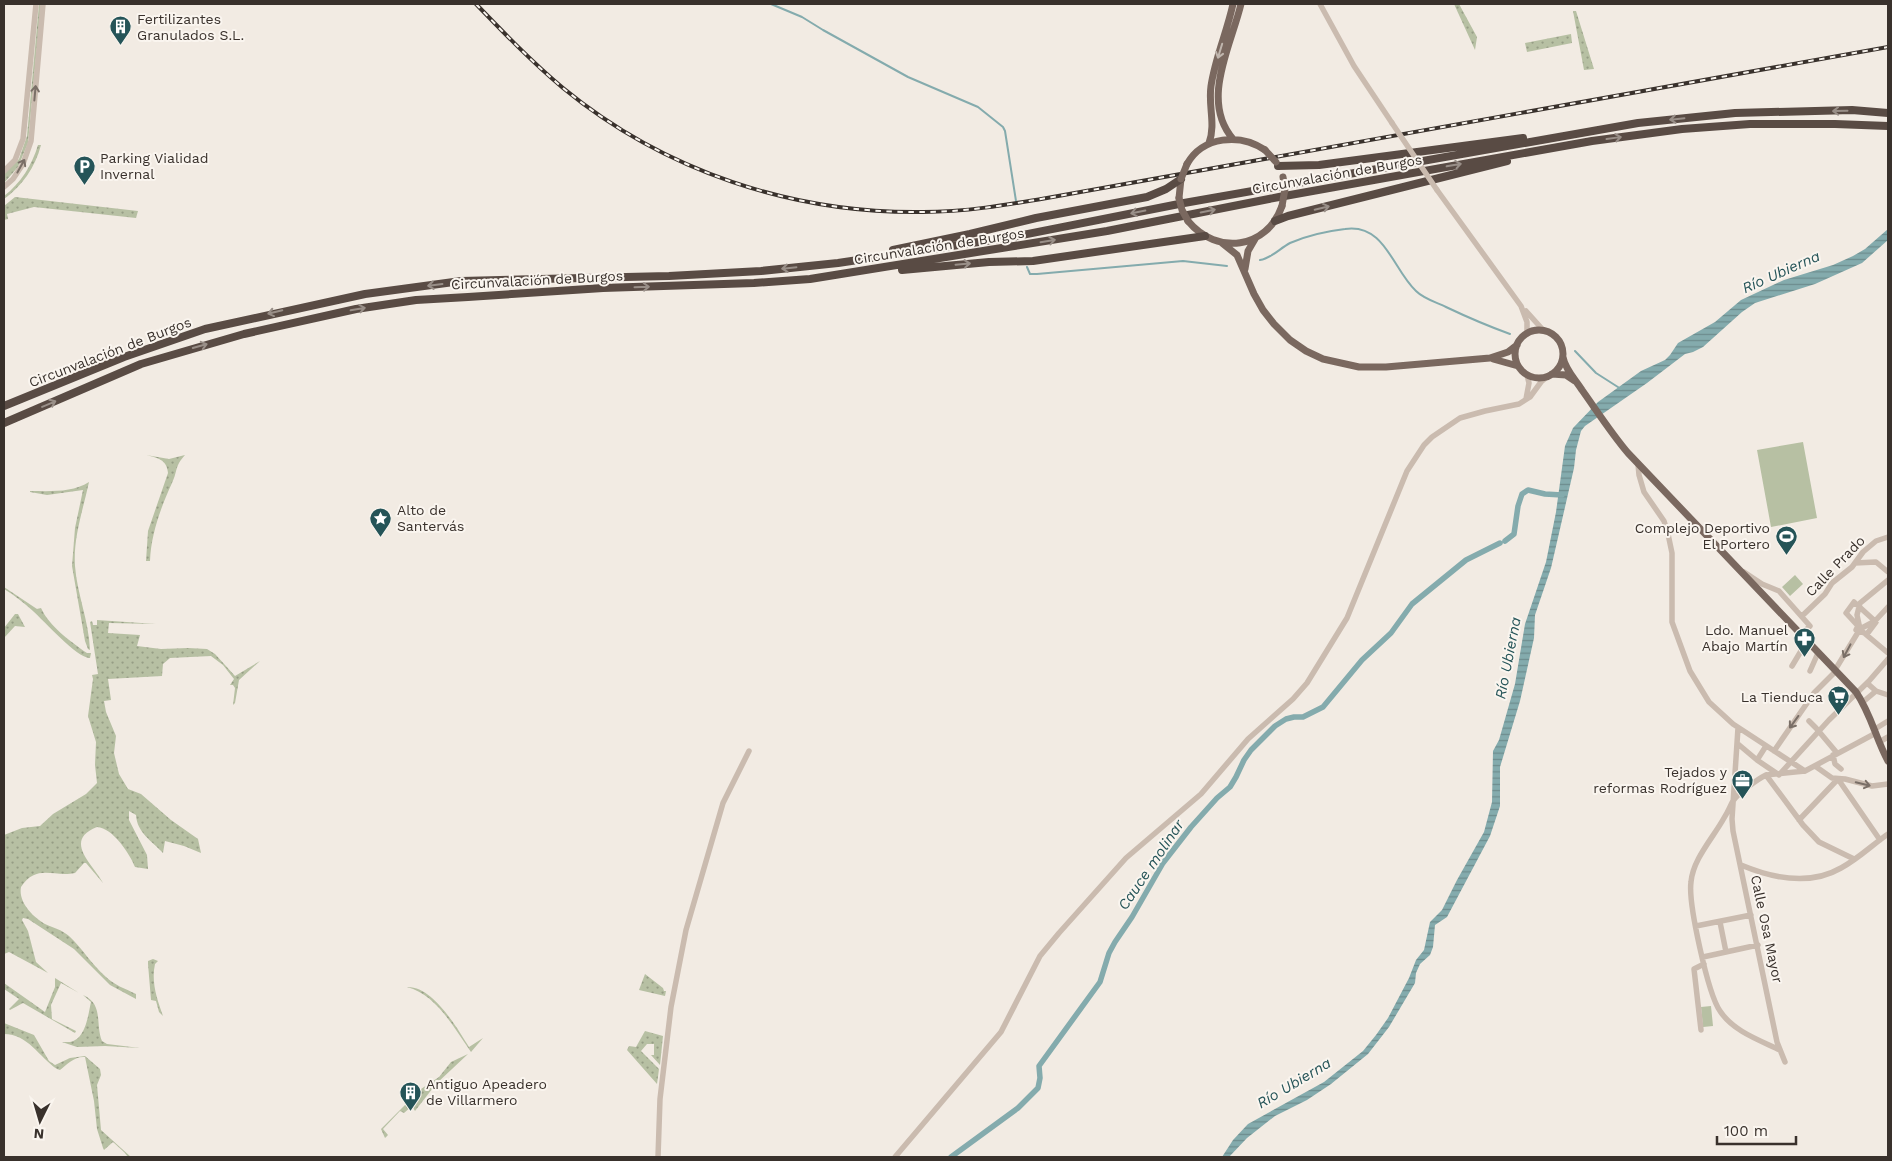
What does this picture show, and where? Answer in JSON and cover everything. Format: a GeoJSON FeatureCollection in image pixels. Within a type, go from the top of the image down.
{"type":"FeatureCollection","features":[{"type":"Feature","properties":{"kind":"highway","name":"Circunvalación de Burgos"},"geometry":{"type":"LineString","coordinates":[[4,406],[124,357],[197,332],[286,310],[365,294],[461,281],[669,276],[761,271],[838,263],[1012,237],[1184,203],[1638,123],[1735,113],[1852,110],[1888,113]]}},
{"type":"Feature","properties":{"kind":"highway","name":"Circunvalación de Burgos"},"geometry":{"type":"LineString","coordinates":[[4,423],[141,364],[244,334],[356,309],[416,300],[604,288],[754,283],[810,279],[1107,231],[1279,197],[1566,146],[1682,129],[1815,123],[1888,126]]}},
{"type":"Feature","properties":{"kind":"highway"},"geometry":{"type":"LineString","coordinates":[[1277,164],[1319,165],[1535,136],[1570,134]]}},
{"type":"Feature","properties":{"kind":"highway"},"geometry":{"type":"LineString","coordinates":[[1275,222],[1288,216],[1566,146]]}},
{"type":"Feature","properties":{"kind":"highway"},"geometry":{"type":"LineString","coordinates":[[838,263],[1036,218],[1147,197],[1166,189],[1180,178]]}},
{"type":"Feature","properties":{"kind":"highway"},"geometry":{"type":"LineString","coordinates":[[810,279],[989,262],[1033,261],[1205,236]]}},
{"type":"Feature","properties":{"kind":"main road"},"geometry":{"type":"LineString","coordinates":[[1210,143],[1214,127],[1210,100],[1212,81],[1233,4]]}},
{"type":"Feature","properties":{"kind":"main road"},"geometry":{"type":"LineString","coordinates":[[1233,139],[1224,130],[1220,120],[1218,100],[1222,71],[1241,4]]}},
{"type":"Feature","properties":{"kind":"main road"},"geometry":{"type":"LineString","coordinates":[[1222,243],[1239,243],[1255,239],[1262,234],[1275,222],[1282,206],[1285,189],[1283,177],[1277,164],[1265,150],[1249,142],[1233,139],[1210,143],[1195,154],[1187,164],[1180,178],[1179,198],[1182,210],[1188,221],[1205,236],[1222,243],[1237,255],[1263,310],[1290,340],[1306,351],[1323,359],[1358,367],[1386,367],[1490,358],[1508,352],[1527,334],[1532,332],[1544,331],[1551,334],[1561,345],[1564,364],[1575,381],[1603,422],[1638,464],[1856,692],[1863,702],[1888,762]]}},
{"type":"Feature","properties":{"kind":"main road"},"geometry":{"type":"LineString","coordinates":[[1245,274],[1248,251],[1255,239]]}},
{"type":"Feature","properties":{"kind":"main road"},"geometry":{"type":"LineString","coordinates":[[1517,345],[1516,359],[1518,366]]}},
{"type":"Feature","properties":{"kind":"main road"},"geometry":{"type":"LineString","coordinates":[[1550,375],[1559,368],[1563,357]]}},
{"type":"Feature","properties":{"kind":"main road"},"geometry":{"type":"LineString","coordinates":[[1490,358],[1518,366],[1528,375],[1541,378],[1550,375],[1566,375],[1575,381]]}},
{"type":"Feature","properties":{"kind":"street"},"geometry":{"type":"LineString","coordinates":[[4,171],[15,160],[24,139],[36,4]]}},
{"type":"Feature","properties":{"kind":"street"},"geometry":{"type":"LineString","coordinates":[[4,187],[20,169],[27,156],[31,141],[43,4]]}},
{"type":"Feature","properties":{"kind":"street"},"geometry":{"type":"LineString","coordinates":[[1320,4],[1354,66],[1437,190],[1521,306],[1544,331]]}},
{"type":"Feature","properties":{"kind":"street"},"geometry":{"type":"LineString","coordinates":[[1521,306],[1527,322],[1527,334]]}},
{"type":"Feature","properties":{"kind":"street"},"geometry":{"type":"LineString","coordinates":[[1526,399],[1528,375]]}},
{"type":"Feature","properties":{"kind":"street"},"geometry":{"type":"LineString","coordinates":[[895,1157],[1001,1032],[1037,961],[1059,934],[1126,858],[1202,794],[1248,739],[1293,699],[1307,683],[1347,618],[1407,471],[1424,445],[1438,432],[1460,418],[1513,406],[1526,399],[1550,375]]}},
{"type":"Feature","properties":{"kind":"street"},"geometry":{"type":"LineString","coordinates":[[1638,464],[1644,492],[1664,521],[1668,534],[1672,553],[1671,614],[1675,632],[1690,671],[1701,692],[1735,726],[1805,771]]}},
{"type":"Feature","properties":{"kind":"street","name":"Calle Prado"},"geometry":{"type":"LineString","coordinates":[[1802,616],[1825,594],[1832,583],[1855,563],[1863,552],[1876,541],[1888,537]]}},
{"type":"Feature","properties":{"kind":"street"},"geometry":{"type":"LineString","coordinates":[[1855,563],[1876,562],[1888,572]]}},
{"type":"Feature","properties":{"kind":"street"},"geometry":{"type":"LineString","coordinates":[[1734,565],[1762,584],[1779,591],[1810,626],[1792,666]]}},
{"type":"Feature","properties":{"kind":"street"},"geometry":{"type":"LineString","coordinates":[[1861,631],[1857,615],[1858,607],[1864,599],[1888,580]]}},
{"type":"Feature","properties":{"kind":"street"},"geometry":{"type":"LineString","coordinates":[[1846,611],[1854,602],[1875,621]]}},
{"type":"Feature","properties":{"kind":"street"},"geometry":{"type":"LineString","coordinates":[[1774,752],[1814,693],[1835,670],[1861,631],[1875,621],[1888,607]]}},
{"type":"Feature","properties":{"kind":"street"},"geometry":{"type":"LineString","coordinates":[[1846,611],[1857,615]]}},
{"type":"Feature","properties":{"kind":"street"},"geometry":{"type":"LineString","coordinates":[[1846,611],[1858,626],[1856,630],[1861,631],[1888,653]]}},
{"type":"Feature","properties":{"kind":"street"},"geometry":{"type":"LineString","coordinates":[[1810,671],[1818,653]]}},
{"type":"Feature","properties":{"kind":"street"},"geometry":{"type":"LineString","coordinates":[[1779,775],[1856,692],[1887,662]]}},
{"type":"Feature","properties":{"kind":"street"},"geometry":{"type":"LineString","coordinates":[[1868,682],[1876,691],[1886,694]]}},
{"type":"Feature","properties":{"kind":"street"},"geometry":{"type":"LineString","coordinates":[[1863,702],[1876,691]]}},
{"type":"Feature","properties":{"kind":"street"},"geometry":{"type":"LineString","coordinates":[[1809,721],[1819,731],[1835,754],[1835,764],[1841,769]]}},
{"type":"Feature","properties":{"kind":"street"},"geometry":{"type":"LineString","coordinates":[[1780,1050],[1735,1026],[1720,1012],[1709,988],[1690,893],[1691,879],[1696,865],[1734,800],[1761,778],[1805,771],[1875,731],[1888,721]]}},
{"type":"Feature","properties":{"kind":"street","name":"Calle Osa Mayor"},"geometry":{"type":"LineString","coordinates":[[1735,726],[1738,744],[1732,819],[1775,1036],[1785,1062]]}},
{"type":"Feature","properties":{"kind":"street"},"geometry":{"type":"LineString","coordinates":[[1879,742],[1888,737]]}},
{"type":"Feature","properties":{"kind":"street"},"geometry":{"type":"LineString","coordinates":[[1738,744],[1779,775]]}},
{"type":"Feature","properties":{"kind":"street"},"geometry":{"type":"LineString","coordinates":[[1759,757],[1766,746]]}},
{"type":"Feature","properties":{"kind":"street"},"geometry":{"type":"LineString","coordinates":[[658,1157],[660,1099],[671,1007],[686,930],[723,803],[749,751]]}},
{"type":"Feature","properties":{"kind":"street"},"geometry":{"type":"LineString","coordinates":[[1815,766],[1832,778],[1845,779],[1872,786],[1888,784]]}},
{"type":"Feature","properties":{"kind":"street"},"geometry":{"type":"LineString","coordinates":[[1766,776],[1799,820],[1819,842],[1854,860]]}},
{"type":"Feature","properties":{"kind":"street"},"geometry":{"type":"LineString","coordinates":[[1799,820],[1838,779]]}},
{"type":"Feature","properties":{"kind":"street"},"geometry":{"type":"LineString","coordinates":[[1838,779],[1880,840]]}},
{"type":"Feature","properties":{"kind":"street"},"geometry":{"type":"LineString","coordinates":[[1741,865],[1778,877],[1804,879],[1840,869],[1888,834]]}},
{"type":"Feature","properties":{"kind":"street"},"geometry":{"type":"LineString","coordinates":[[1696,926],[1751,914]]}},
{"type":"Feature","properties":{"kind":"street"},"geometry":{"type":"LineString","coordinates":[[1720,922],[1726,952]]}},
{"type":"Feature","properties":{"kind":"street"},"geometry":{"type":"LineString","coordinates":[[1703,957],[1758,945]]}},
{"type":"Feature","properties":{"kind":"street"},"geometry":{"type":"LineString","coordinates":[[1701,1030],[1694,969],[1704,964]]}},
{"type":"Feature","properties":{"kind":"green space"},"geometry":{"type":"Polygon","coordinates":[[[39,4],[41,4],[28,143],[18,167],[4,183],[4,174],[19,159],[27,136],[39,4]]]}},
{"type":"Feature","properties":{"kind":"green space"},"geometry":{"type":"Polygon","coordinates":[[[1454,4],[1459,4],[1477,37],[1475,50],[1454,4]]]}},
{"type":"Feature","properties":{"kind":"green space"},"geometry":{"type":"Polygon","coordinates":[[[1573,11],[1576,11],[1594,69],[1584,70],[1573,11]]]}},
{"type":"Feature","properties":{"kind":"green space"},"geometry":{"type":"Polygon","coordinates":[[[1571,34],[1572,43],[1527,52],[1525,43],[1571,34]]]}},
{"type":"Feature","properties":{"kind":"green space"},"geometry":{"type":"Polygon","coordinates":[[[38,145],[41,145],[31,169],[17,188],[4,199],[4,196],[25,173],[33,160],[38,145]]]}},
{"type":"Feature","properties":{"kind":"green space"},"geometry":{"type":"Polygon","coordinates":[[[15,197],[138,211],[136,218],[34,207],[7,214],[8,219],[4,220],[4,206],[15,197]]]}},
{"type":"Feature","properties":{"kind":"green space"},"geometry":{"type":"Polygon","coordinates":[[[1803,442],[1817,518],[1771,527],[1757,450],[1803,442]]]}},
{"type":"Feature","properties":{"kind":"green space"},"geometry":{"type":"Polygon","coordinates":[[[146,455],[169,459],[185,455],[178,466],[160,511],[152,541],[150,561],[146,561],[148,531],[168,473],[164,462],[158,458],[146,455]]]}},
{"type":"Feature","properties":{"kind":"green space"},"geometry":{"type":"Polygon","coordinates":[[[89,482],[79,524],[75,566],[88,629],[90,650],[85,641],[72,566],[75,528],[83,490],[47,495],[30,492],[68,490],[89,482]]]}},
{"type":"Feature","properties":{"kind":"green space"},"geometry":{"type":"Polygon","coordinates":[[[1795,575],[1803,584],[1790,596],[1782,587],[1795,575]]]}},
{"type":"Feature","properties":{"kind":"green space"},"geometry":{"type":"Polygon","coordinates":[[[4,587],[37,609],[41,608],[49,621],[61,633],[87,653],[91,653],[90,658],[85,657],[69,646],[33,611],[4,589],[4,587]]]}},
{"type":"Feature","properties":{"kind":"green space"},"geometry":{"type":"Polygon","coordinates":[[[15,614],[18,614],[25,627],[15,626],[4,638],[4,628],[15,614]]]}},
{"type":"Feature","properties":{"kind":"green space"},"geometry":{"type":"Polygon","coordinates":[[[97,620],[156,624],[109,623],[108,633],[140,635],[137,646],[161,649],[207,649],[215,654],[235,676],[260,661],[239,680],[233,705],[235,688],[233,685],[230,685],[234,679],[223,665],[211,656],[170,658],[163,664],[162,676],[108,679],[111,700],[104,701],[106,712],[116,736],[114,753],[119,774],[128,789],[141,794],[171,820],[198,839],[201,853],[165,841],[163,853],[142,832],[136,815],[129,811],[129,820],[147,855],[148,869],[135,867],[120,842],[103,828],[97,827],[87,833],[82,839],[81,846],[88,861],[103,883],[84,863],[75,873],[40,873],[33,875],[21,887],[22,898],[31,913],[45,924],[69,936],[101,972],[120,987],[136,994],[136,999],[110,985],[74,949],[28,919],[23,918],[22,920],[28,931],[36,962],[48,973],[9,952],[4,954],[4,835],[22,828],[40,826],[53,814],[86,794],[97,783],[95,765],[96,742],[88,716],[92,675],[98,674],[90,622],[92,621],[93,625],[97,625],[97,620]]]}},
{"type":"Feature","properties":{"kind":"green space"},"geometry":{"type":"Polygon","coordinates":[[[153,959],[158,961],[155,964],[154,984],[163,1016],[159,1012],[156,1001],[151,1000],[148,961],[153,959]]]}},
{"type":"Feature","properties":{"kind":"green space"},"geometry":{"type":"Polygon","coordinates":[[[645,974],[666,991],[665,996],[639,990],[645,974]]]}},
{"type":"Feature","properties":{"kind":"green space"},"geometry":{"type":"Polygon","coordinates":[[[55,978],[79,993],[61,983],[51,1005],[52,1019],[76,1031],[75,1033],[23,1003],[9,1009],[19,999],[4,989],[4,983],[45,1012],[55,987],[55,978]]]}},
{"type":"Feature","properties":{"kind":"green space"},"geometry":{"type":"Polygon","coordinates":[[[407,987],[426,993],[435,1001],[451,1019],[469,1047],[483,1038],[471,1052],[436,1005],[418,991],[407,987]]]}},
{"type":"Feature","properties":{"kind":"green space"},"geometry":{"type":"Polygon","coordinates":[[[83,995],[94,1004],[98,1015],[102,1041],[107,1044],[140,1048],[77,1047],[62,1042],[75,1040],[83,1031],[91,1002],[83,995]]]}},
{"type":"Feature","properties":{"kind":"green space"},"geometry":{"type":"Polygon","coordinates":[[[1711,1006],[1713,1026],[1703,1027],[1701,1007],[1711,1006]]]}},
{"type":"Feature","properties":{"kind":"green space"},"geometry":{"type":"Polygon","coordinates":[[[4,1023],[34,1035],[49,1061],[55,1065],[70,1058],[85,1056],[100,1069],[101,1075],[97,1085],[101,1130],[131,1157],[128,1157],[113,1142],[104,1150],[103,1148],[97,1129],[94,1101],[85,1057],[75,1059],[60,1070],[57,1069],[27,1042],[12,1035],[4,1034],[4,1023]]]}},
{"type":"Feature","properties":{"kind":"green space"},"geometry":{"type":"Polygon","coordinates":[[[645,1031],[663,1036],[660,1065],[651,1055],[654,1055],[654,1044],[647,1044],[641,1051],[659,1069],[657,1084],[627,1050],[629,1046],[636,1047],[645,1031]]]}},
{"type":"Feature","properties":{"kind":"green space"},"geometry":{"type":"Polygon","coordinates":[[[468,1054],[436,1084],[415,1111],[412,1106],[404,1113],[400,1111],[383,1129],[388,1135],[385,1138],[381,1129],[421,1089],[439,1077],[451,1062],[468,1054]]]}},
{"type":"Feature","properties":{"kind":"water"},"geometry":{"type":"Polygon","coordinates":[[[1888,229],[1888,240],[1862,263],[1815,284],[1755,303],[1742,312],[1703,347],[1685,354],[1585,426],[1581,431],[1551,568],[1535,615],[1534,638],[1520,701],[1500,767],[1500,806],[1490,836],[1447,917],[1435,925],[1433,947],[1430,955],[1420,964],[1416,973],[1415,983],[1389,1027],[1368,1054],[1331,1084],[1307,1100],[1275,1116],[1247,1138],[1229,1157],[1222,1157],[1233,1140],[1248,1124],[1324,1082],[1363,1051],[1376,1035],[1388,1018],[1409,978],[1416,960],[1424,950],[1430,922],[1442,910],[1484,832],[1492,802],[1493,751],[1499,740],[1515,684],[1525,624],[1546,562],[1556,512],[1565,446],[1573,428],[1598,402],[1641,371],[1665,360],[1678,343],[1715,322],[1741,300],[1784,280],[1833,265],[1853,256],[1865,249],[1888,229]]]}},
{"type":"Feature","properties":{"kind":"waterway"},"geometry":{"type":"LineString","coordinates":[[771,4],[802,17],[908,77],[978,107],[1003,127],[1016,201]]}},
{"type":"Feature","properties":{"kind":"waterway"},"geometry":{"type":"LineString","coordinates":[[1260,260],[1303,238],[1338,230],[1359,229],[1370,233],[1379,240],[1408,282],[1419,294],[1510,334]]}},
{"type":"Feature","properties":{"kind":"waterway"},"geometry":{"type":"LineString","coordinates":[[1027,267],[1030,274],[1037,274],[1183,261],[1227,266]]}},
{"type":"Feature","properties":{"kind":"waterway"},"geometry":{"type":"LineString","coordinates":[[1575,351],[1596,373],[1621,389]]}},
{"type":"Feature","properties":{"kind":"waterway","name":"Cauce molinar"},"geometry":{"type":"LineString","coordinates":[[1505,541],[1514,534],[1518,506],[1522,494],[1528,490],[1562,495]]}},
{"type":"Feature","properties":{"kind":"waterway","name":"Cauce molinar"},"geometry":{"type":"LineString","coordinates":[[951,1157],[1018,1108],[1038,1088],[1040,1078],[1039,1066],[1100,982],[1109,953],[1163,863],[1191,827],[1217,798],[1230,787],[1251,750],[1275,726],[1286,719],[1303,717],[1323,707],[1362,660],[1391,633],[1412,604],[1466,560],[1500,543]]}},
{"type":"Feature","properties":{"kind":"railway"},"geometry":{"type":"LineString","coordinates":[[476,4],[529,58],[563,88],[602,117],[644,143],[687,164],[732,182],[779,196],[826,205],[874,211],[939,212],[1016,203],[1888,47]]}},
{"type":"Feature","properties":{"kind":"place","name":"Fertilizantes Granulados S.L."},"geometry":{"type":"Point","coordinates":[121,46]}},
{"type":"Feature","properties":{"kind":"place","name":"Parking Vialidad Invernal"},"geometry":{"type":"Point","coordinates":[84,185]}},
{"type":"Feature","properties":{"kind":"place","name":"Alto de Santervás"},"geometry":{"type":"Point","coordinates":[381,537]}},
{"type":"Feature","properties":{"kind":"place","name":"Complejo Deportivo El Portero"},"geometry":{"type":"Point","coordinates":[1786,555]}},
{"type":"Feature","properties":{"kind":"place","name":"Ldo. Manuel Abajo Martín"},"geometry":{"type":"Point","coordinates":[1804,657]}},
{"type":"Feature","properties":{"kind":"place","name":"La Tienduca"},"geometry":{"type":"Point","coordinates":[1839,716]}},
{"type":"Feature","properties":{"kind":"place","name":"Tejados y reformas Rodríguez"},"geometry":{"type":"Point","coordinates":[1743,799]}},
{"type":"Feature","properties":{"kind":"place","name":"Antiguo Apeadero de Villarmero"},"geometry":{"type":"Point","coordinates":[410,1111]}},
{"type":"Feature","properties":{"kind":"water label","name":"Río Ubierna"},"geometry":{"type":"Point","coordinates":[1781,272]}},
{"type":"Feature","properties":{"kind":"water label","name":"Río Ubierna"},"geometry":{"type":"Point","coordinates":[1508,658]}},
{"type":"Feature","properties":{"kind":"water label","name":"Río Ubierna"},"geometry":{"type":"Point","coordinates":[1294,1083]}}]}
